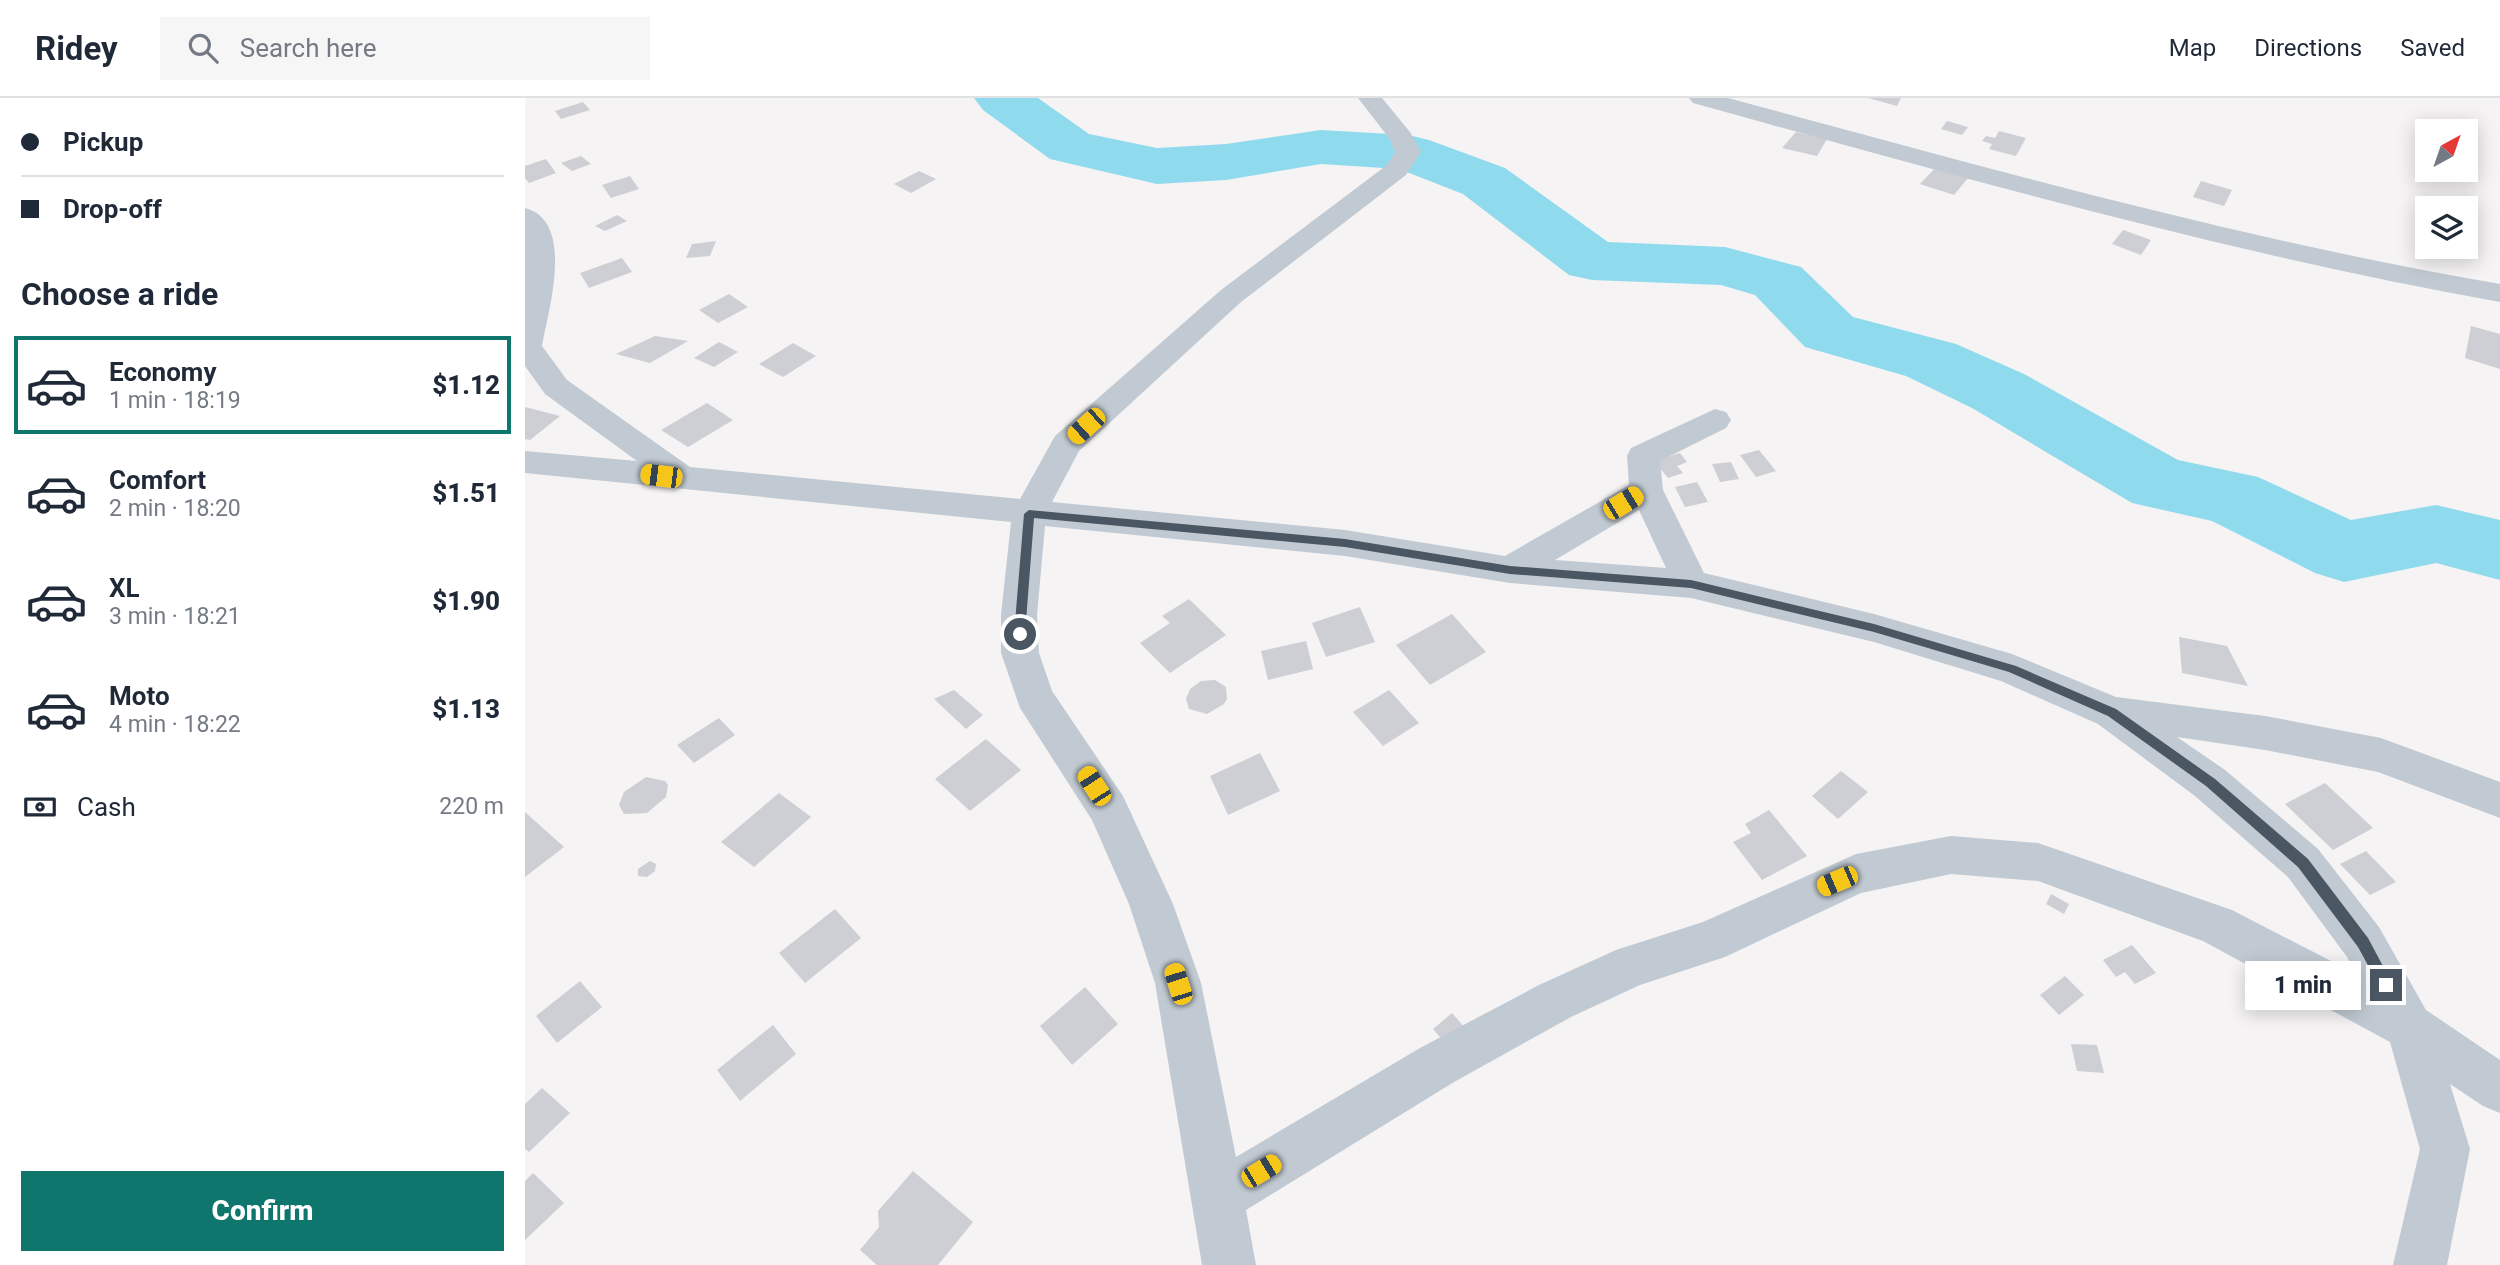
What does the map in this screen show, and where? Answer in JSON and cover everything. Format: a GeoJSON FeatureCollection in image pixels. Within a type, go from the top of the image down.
{"type":"FeatureCollection","features":[{"type":"Feature","properties":{"kind":"street"},"geometry":{"type":"LineString","coordinates":[[1229,1265],[1199,1087],[1178,984],[1151,904],[1108,809],[1034,697],[1020,653],[1019,615],[1029,514],[1066,444],[1231,296],[1398,170],[1408,152],[1401,137],[1370,98]]}},
{"type":"Feature","properties":{"kind":"street"},"geometry":{"type":"LineString","coordinates":[[1701,98],[2187,228],[2384,275],[2500,293]]}},
{"type":"Feature","properties":{"kind":"street"},"geometry":{"type":"LineString","coordinates":[[525,216],[541,237],[541,269],[527,347],[556,387],[685,479]]}},
{"type":"Feature","properties":{"kind":"street"},"geometry":{"type":"LineString","coordinates":[[1691,584],[1646,490],[1643,456],[1714,420]]}},
{"type":"Feature","properties":{"kind":"street"},"geometry":{"type":"LineString","coordinates":[[525,462],[1029,514],[1345,543],[1510,570],[1691,584],[1874,628],[2012,669],[2112,713],[2210,783],[2303,863],[2363,942],[2409,1027],[2445,1149],[2420,1265]]}},
{"type":"Feature","properties":{"kind":"street"},"geometry":{"type":"LineString","coordinates":[[1510,570],[1646,490]]}},
{"type":"Feature","properties":{"kind":"street"},"geometry":{"type":"LineString","coordinates":[[2112,713],[2265,733],[2381,755],[2500,800]]}},
{"type":"Feature","properties":{"kind":"street"},"geometry":{"type":"LineString","coordinates":[[1217,1198],[1437,1065],[1555,1001],[1621,970],[1709,942],[1856,874],[1951,855],[2038,862],[2216,925],[2409,1027],[2500,1089]]}},
{"type":"Feature","properties":{"kind":"building"},"geometry":{"type":"Polygon","coordinates":[[[1868,98],[1901,98],[1897,106],[1868,98]]]}},
{"type":"Feature","properties":{"kind":"building"},"geometry":{"type":"Polygon","coordinates":[[[583,102],[590,110],[561,119],[555,111],[583,102]]]}},
{"type":"Feature","properties":{"kind":"building"},"geometry":{"type":"Polygon","coordinates":[[[1947,121],[1968,127],[1962,135],[1941,129],[1947,121]]]}},
{"type":"Feature","properties":{"kind":"building"},"geometry":{"type":"Polygon","coordinates":[[[1999,131],[2026,138],[2016,156],[1989,149],[1992,144],[1982,141],[1986,136],[1995,138],[1999,131]]]}},
{"type":"Feature","properties":{"kind":"building"},"geometry":{"type":"Polygon","coordinates":[[[1796,132],[1827,139],[1817,156],[1782,148],[1796,132]]]}},
{"type":"Feature","properties":{"kind":"building"},"geometry":{"type":"Polygon","coordinates":[[[581,156],[591,164],[572,171],[561,163],[581,156]]]}},
{"type":"Feature","properties":{"kind":"building"},"geometry":{"type":"Polygon","coordinates":[[[546,159],[556,173],[529,183],[525,178],[525,166],[546,159]]]}},
{"type":"Feature","properties":{"kind":"building"},"geometry":{"type":"Polygon","coordinates":[[[1936,167],[1969,177],[1954,195],[1920,184],[1936,167]]]}},
{"type":"Feature","properties":{"kind":"building"},"geometry":{"type":"Polygon","coordinates":[[[919,171],[936,179],[911,193],[894,184],[919,171]]]}},
{"type":"Feature","properties":{"kind":"building"},"geometry":{"type":"Polygon","coordinates":[[[630,176],[639,189],[611,198],[602,185],[630,176]]]}},
{"type":"Feature","properties":{"kind":"building"},"geometry":{"type":"Polygon","coordinates":[[[2201,181],[2232,190],[2224,206],[2193,197],[2201,181]]]}},
{"type":"Feature","properties":{"kind":"building"},"geometry":{"type":"Polygon","coordinates":[[[617,215],[627,221],[605,231],[595,226],[617,215]]]}},
{"type":"Feature","properties":{"kind":"building"},"geometry":{"type":"Polygon","coordinates":[[[2123,230],[2151,240],[2141,255],[2112,244],[2123,230]]]}},
{"type":"Feature","properties":{"kind":"building"},"geometry":{"type":"Polygon","coordinates":[[[716,241],[710,256],[686,258],[692,244],[716,241]]]}},
{"type":"Feature","properties":{"kind":"building"},"geometry":{"type":"Polygon","coordinates":[[[622,258],[632,272],[589,288],[580,273],[622,258]]]}},
{"type":"Feature","properties":{"kind":"building"},"geometry":{"type":"Polygon","coordinates":[[[729,294],[748,307],[718,323],[699,310],[729,294]]]}},
{"type":"Feature","properties":{"kind":"building"},"geometry":{"type":"Polygon","coordinates":[[[2471,326],[2500,334],[2500,369],[2465,358],[2471,326]]]}},
{"type":"Feature","properties":{"kind":"building"},"geometry":{"type":"Polygon","coordinates":[[[655,336],[688,341],[650,363],[616,354],[655,336]]]}},
{"type":"Feature","properties":{"kind":"building"},"geometry":{"type":"Polygon","coordinates":[[[719,342],[738,352],[714,367],[694,358],[719,342]]]}},
{"type":"Feature","properties":{"kind":"building"},"geometry":{"type":"Polygon","coordinates":[[[793,343],[816,356],[783,377],[759,364],[793,343]]]}},
{"type":"Feature","properties":{"kind":"building"},"geometry":{"type":"Polygon","coordinates":[[[707,403],[733,420],[688,447],[661,430],[707,403]]]}},
{"type":"Feature","properties":{"kind":"building"},"geometry":{"type":"Polygon","coordinates":[[[525,407],[560,416],[530,440],[525,439],[525,407]]]}},
{"type":"Feature","properties":{"kind":"building"},"geometry":{"type":"Polygon","coordinates":[[[1759,450],[1776,471],[1756,477],[1740,455],[1759,450]]]}},
{"type":"Feature","properties":{"kind":"building"},"geometry":{"type":"Polygon","coordinates":[[[1680,453],[1687,462],[1677,466],[1683,473],[1668,478],[1654,461],[1680,453]]]}},
{"type":"Feature","properties":{"kind":"building"},"geometry":{"type":"Polygon","coordinates":[[[1731,462],[1739,479],[1720,482],[1712,464],[1731,462]]]}},
{"type":"Feature","properties":{"kind":"building"},"geometry":{"type":"Polygon","coordinates":[[[1697,482],[1708,502],[1685,507],[1675,487],[1697,482]]]}},
{"type":"Feature","properties":{"kind":"building"},"geometry":{"type":"Polygon","coordinates":[[[1189,599],[1226,635],[1170,673],[1140,643],[1170,623],[1162,616],[1189,599]]]}},
{"type":"Feature","properties":{"kind":"building"},"geometry":{"type":"Polygon","coordinates":[[[1360,607],[1375,642],[1326,657],[1312,623],[1360,607]]]}},
{"type":"Feature","properties":{"kind":"building"},"geometry":{"type":"Polygon","coordinates":[[[1452,614],[1486,652],[1430,685],[1396,645],[1452,614]]]}},
{"type":"Feature","properties":{"kind":"building"},"geometry":{"type":"Polygon","coordinates":[[[2179,637],[2227,646],[2248,686],[2182,673],[2179,637]]]}},
{"type":"Feature","properties":{"kind":"building"},"geometry":{"type":"Polygon","coordinates":[[[1306,641],[1313,669],[1268,680],[1261,651],[1306,641]]]}},
{"type":"Feature","properties":{"kind":"building"},"geometry":{"type":"Polygon","coordinates":[[[1215,680],[1226,687],[1227,699],[1224,704],[1207,714],[1189,709],[1186,699],[1190,689],[1201,681],[1215,680]]]}},
{"type":"Feature","properties":{"kind":"building"},"geometry":{"type":"Polygon","coordinates":[[[954,690],[983,715],[966,729],[934,699],[954,690]]]}},
{"type":"Feature","properties":{"kind":"building"},"geometry":{"type":"Polygon","coordinates":[[[1389,690],[1419,723],[1383,746],[1353,712],[1389,690]]]}},
{"type":"Feature","properties":{"kind":"building"},"geometry":{"type":"Polygon","coordinates":[[[719,718],[735,735],[694,763],[677,745],[719,718]]]}},
{"type":"Feature","properties":{"kind":"building"},"geometry":{"type":"Polygon","coordinates":[[[986,739],[1021,770],[970,811],[935,779],[986,739]]]}},
{"type":"Feature","properties":{"kind":"building"},"geometry":{"type":"Polygon","coordinates":[[[1260,753],[1280,791],[1228,815],[1210,776],[1260,753]]]}},
{"type":"Feature","properties":{"kind":"building"},"geometry":{"type":"Polygon","coordinates":[[[1841,771],[1868,792],[1838,819],[1812,796],[1841,771]]]}},
{"type":"Feature","properties":{"kind":"building"},"geometry":{"type":"Polygon","coordinates":[[[646,777],[665,781],[668,785],[666,797],[647,813],[624,814],[619,805],[624,792],[646,777]]]}},
{"type":"Feature","properties":{"kind":"building"},"geometry":{"type":"Polygon","coordinates":[[[2325,783],[2373,828],[2333,850],[2285,804],[2325,783]]]}},
{"type":"Feature","properties":{"kind":"building"},"geometry":{"type":"Polygon","coordinates":[[[779,793],[811,817],[754,867],[721,842],[779,793]]]}},
{"type":"Feature","properties":{"kind":"building"},"geometry":{"type":"Polygon","coordinates":[[[1769,810],[1807,856],[1762,880],[1733,842],[1751,833],[1745,824],[1769,810]]]}},
{"type":"Feature","properties":{"kind":"building"},"geometry":{"type":"Polygon","coordinates":[[[525,812],[564,847],[525,877],[525,812]]]}},
{"type":"Feature","properties":{"kind":"building"},"geometry":{"type":"Polygon","coordinates":[[[2366,851],[2396,882],[2370,895],[2340,864],[2366,851]]]}},
{"type":"Feature","properties":{"kind":"building"},"geometry":{"type":"Polygon","coordinates":[[[650,861],[656,864],[655,871],[647,877],[638,876],[638,869],[650,861]]]}},
{"type":"Feature","properties":{"kind":"building"},"geometry":{"type":"Polygon","coordinates":[[[2051,894],[2069,904],[2064,914],[2046,904],[2051,894]]]}},
{"type":"Feature","properties":{"kind":"building"},"geometry":{"type":"Polygon","coordinates":[[[835,909],[861,938],[805,983],[779,953],[835,909]]]}},
{"type":"Feature","properties":{"kind":"building"},"geometry":{"type":"Polygon","coordinates":[[[2132,945],[2156,973],[2135,984],[2125,972],[2116,977],[2103,960],[2132,945]]]}},
{"type":"Feature","properties":{"kind":"building"},"geometry":{"type":"Polygon","coordinates":[[[2065,976],[2084,995],[2059,1015],[2040,995],[2065,976]]]}},
{"type":"Feature","properties":{"kind":"building"},"geometry":{"type":"Polygon","coordinates":[[[580,981],[602,1007],[557,1043],[536,1016],[580,981]]]}},
{"type":"Feature","properties":{"kind":"building"},"geometry":{"type":"Polygon","coordinates":[[[1085,987],[1118,1024],[1072,1065],[1040,1026],[1085,987]]]}},
{"type":"Feature","properties":{"kind":"building"},"geometry":{"type":"Polygon","coordinates":[[[1452,1013],[1465,1028],[1446,1044],[1433,1029],[1452,1013]]]}},
{"type":"Feature","properties":{"kind":"building"},"geometry":{"type":"Polygon","coordinates":[[[773,1025],[796,1054],[740,1101],[717,1070],[773,1025]]]}},
{"type":"Feature","properties":{"kind":"building"},"geometry":{"type":"Polygon","coordinates":[[[2071,1044],[2097,1045],[2104,1073],[2077,1071],[2071,1044]]]}},
{"type":"Feature","properties":{"kind":"building"},"geometry":{"type":"Polygon","coordinates":[[[542,1088],[570,1113],[529,1152],[525,1149],[525,1104],[542,1088]]]}},
{"type":"Feature","properties":{"kind":"building"},"geometry":{"type":"Polygon","coordinates":[[[913,1171],[973,1222],[938,1265],[877,1265],[860,1250],[879,1227],[878,1211],[913,1171]]]}},
{"type":"Feature","properties":{"kind":"building"},"geometry":{"type":"Polygon","coordinates":[[[533,1173],[564,1203],[525,1240],[525,1181],[533,1173]]]}},
{"type":"Feature","properties":{"kind":"waterway"},"geometry":{"type":"LineString","coordinates":[[1002,98],[1070,147],[1157,166],[1226,162],[1321,147],[1408,152],[1484,181],[1592,261],[1725,266],[1778,281],[1829,332],[1931,360],[1998,391],[2159,484],[2230,497],[2344,552],[2436,534],[2500,550]]}},
{"type":"Feature","properties":{"kind":"route"},"geometry":{"type":"LineString","coordinates":[[1020,634],[1019,615],[1029,514],[1345,543],[1510,570],[1691,584],[1874,628],[2012,669],[2112,713],[2210,783],[2303,863],[2363,942],[2386,985]]}}]}
